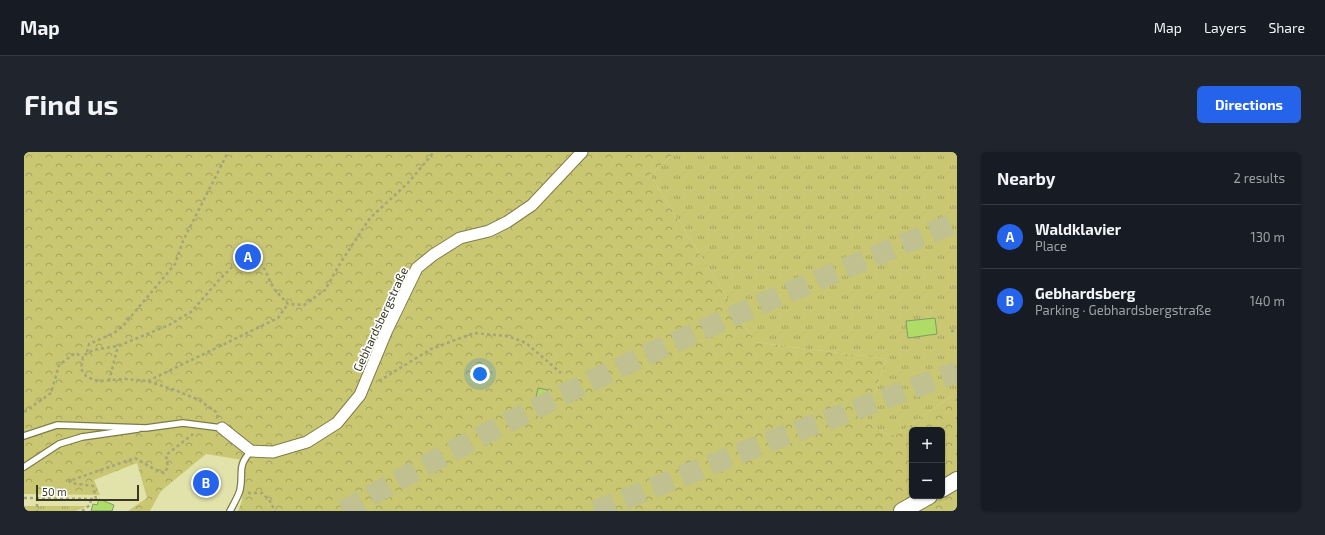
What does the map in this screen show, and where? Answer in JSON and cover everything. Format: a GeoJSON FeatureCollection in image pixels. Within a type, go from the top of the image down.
{"type":"FeatureCollection","features":[{"type":"Feature","properties":{"kind":"street","name":"Gebhardsbergstraße"},"geometry":{"type":"LineString","coordinates":[[251,451],[273,452],[307,442],[337,423],[360,395],[387,330],[417,268],[433,255],[460,238],[489,231],[507,222],[532,205],[582,152]]}},
{"type":"Feature","properties":{"kind":"street"},"geometry":{"type":"LineString","coordinates":[[222,428],[251,451]]}},
{"type":"Feature","properties":{"kind":"street"},"geometry":{"type":"LineString","coordinates":[[945,487],[957,480]]}},
{"type":"Feature","properties":{"kind":"street"},"geometry":{"type":"LineString","coordinates":[[902,511],[924,499]]}},
{"type":"Feature","properties":{"kind":"lane"},"geometry":{"type":"LineString","coordinates":[[24,467],[59,444],[82,437],[183,424],[222,428]]}},
{"type":"Feature","properties":{"kind":"lane"},"geometry":{"type":"LineString","coordinates":[[24,436],[57,425],[146,428]]}},
{"type":"Feature","properties":{"kind":"lane"},"geometry":{"type":"LineString","coordinates":[[230,511],[240,492],[241,465],[251,451]]}},
{"type":"Feature","properties":{"kind":"path"},"geometry":{"type":"LineString","coordinates":[[87,353],[89,344],[114,333],[123,326],[175,264],[183,241],[228,152]]}},
{"type":"Feature","properties":{"kind":"path"},"geometry":{"type":"LineString","coordinates":[[222,428],[216,412],[199,400],[147,381],[126,379],[109,381],[94,380],[86,376],[81,369],[83,357],[87,353],[103,347],[118,346],[169,325],[191,312],[236,263],[250,256],[263,266],[274,289],[288,304],[304,305],[325,290],[341,262],[370,218],[408,183],[434,152]]}},
{"type":"Feature","properties":{"kind":"path"},"geometry":{"type":"LineString","coordinates":[[147,381],[278,318],[288,304]]}},
{"type":"Feature","properties":{"kind":"path"},"geometry":{"type":"LineString","coordinates":[[951,331],[957,331]]}},
{"type":"Feature","properties":{"kind":"path"},"geometry":{"type":"LineString","coordinates":[[360,395],[386,376],[431,349],[474,333],[508,336],[526,343],[560,373]]}},
{"type":"Feature","properties":{"kind":"path"},"geometry":{"type":"LineString","coordinates":[[109,381],[118,346]]}},
{"type":"Feature","properties":{"kind":"path"},"geometry":{"type":"LineString","coordinates":[[24,412],[51,393],[59,365],[75,353],[83,357]]}},
{"type":"Feature","properties":{"kind":"path"},"geometry":{"type":"LineString","coordinates":[[24,498],[96,500],[93,486],[71,483],[69,481],[135,458],[154,470],[164,473],[168,467],[166,454],[202,426]]}},
{"type":"Feature","properties":{"kind":"path"},"geometry":{"type":"LineString","coordinates":[[240,492],[262,493],[270,501],[275,511]]}},
{"type":"Feature","properties":{"kind":"path"},"geometry":{"type":"LineString","coordinates":[[37,498],[38,511]]}},
{"type":"Feature","properties":{"kind":"path"},"geometry":{"type":"LineString","coordinates":[[82,511],[90,506],[91,500]]}},
{"type":"Feature","properties":{"kind":"green space"},"geometry":{"type":"Polygon","coordinates":[[[24,152],[676,152],[650,175],[755,342],[886,359],[866,421],[892,438],[957,392],[957,511],[238,511],[242,501],[243,460],[206,454],[161,491],[150,511],[128,511],[147,498],[137,463],[94,480],[100,495],[24,494],[24,152]]]}},
{"type":"Feature","properties":{"kind":"green space"},"geometry":{"type":"Polygon","coordinates":[[[676,152],[957,152],[957,392],[892,438],[866,421],[886,359],[755,342],[650,175],[676,152]]]}},
{"type":"Feature","properties":{"kind":"green space"},"geometry":{"type":"Polygon","coordinates":[[[25,506],[87,506],[76,511],[24,511],[25,506]]]}},
{"type":"Feature","properties":{"kind":"building"},"geometry":{"type":"Polygon","coordinates":[[[935,318],[937,334],[908,338],[906,321],[935,318]]]}},
{"type":"Feature","properties":{"kind":"building"},"geometry":{"type":"Polygon","coordinates":[[[538,388],[548,390],[545,399],[536,397],[538,388]]]}},
{"type":"Feature","properties":{"kind":"building"},"geometry":{"type":"Polygon","coordinates":[[[99,499],[114,505],[112,511],[91,511],[93,504],[97,505],[99,499]]]}},
{"type":"Feature","properties":{"kind":"tunnel"},"geometry":{"type":"LineString","coordinates":[[343,511],[482,435],[625,365],[748,309],[957,222]]}},
{"type":"Feature","properties":{"kind":"tunnel"},"geometry":{"type":"LineString","coordinates":[[595,511],[778,438],[957,372]]}},
{"type":"Feature","properties":{"kind":"place","name":"Waldklavier"},"geometry":{"type":"Point","coordinates":[248,257]}},
{"type":"Feature","properties":{"kind":"place","name":"Gebhardsberg"},"geometry":{"type":"Point","coordinates":[206,483]}}]}
